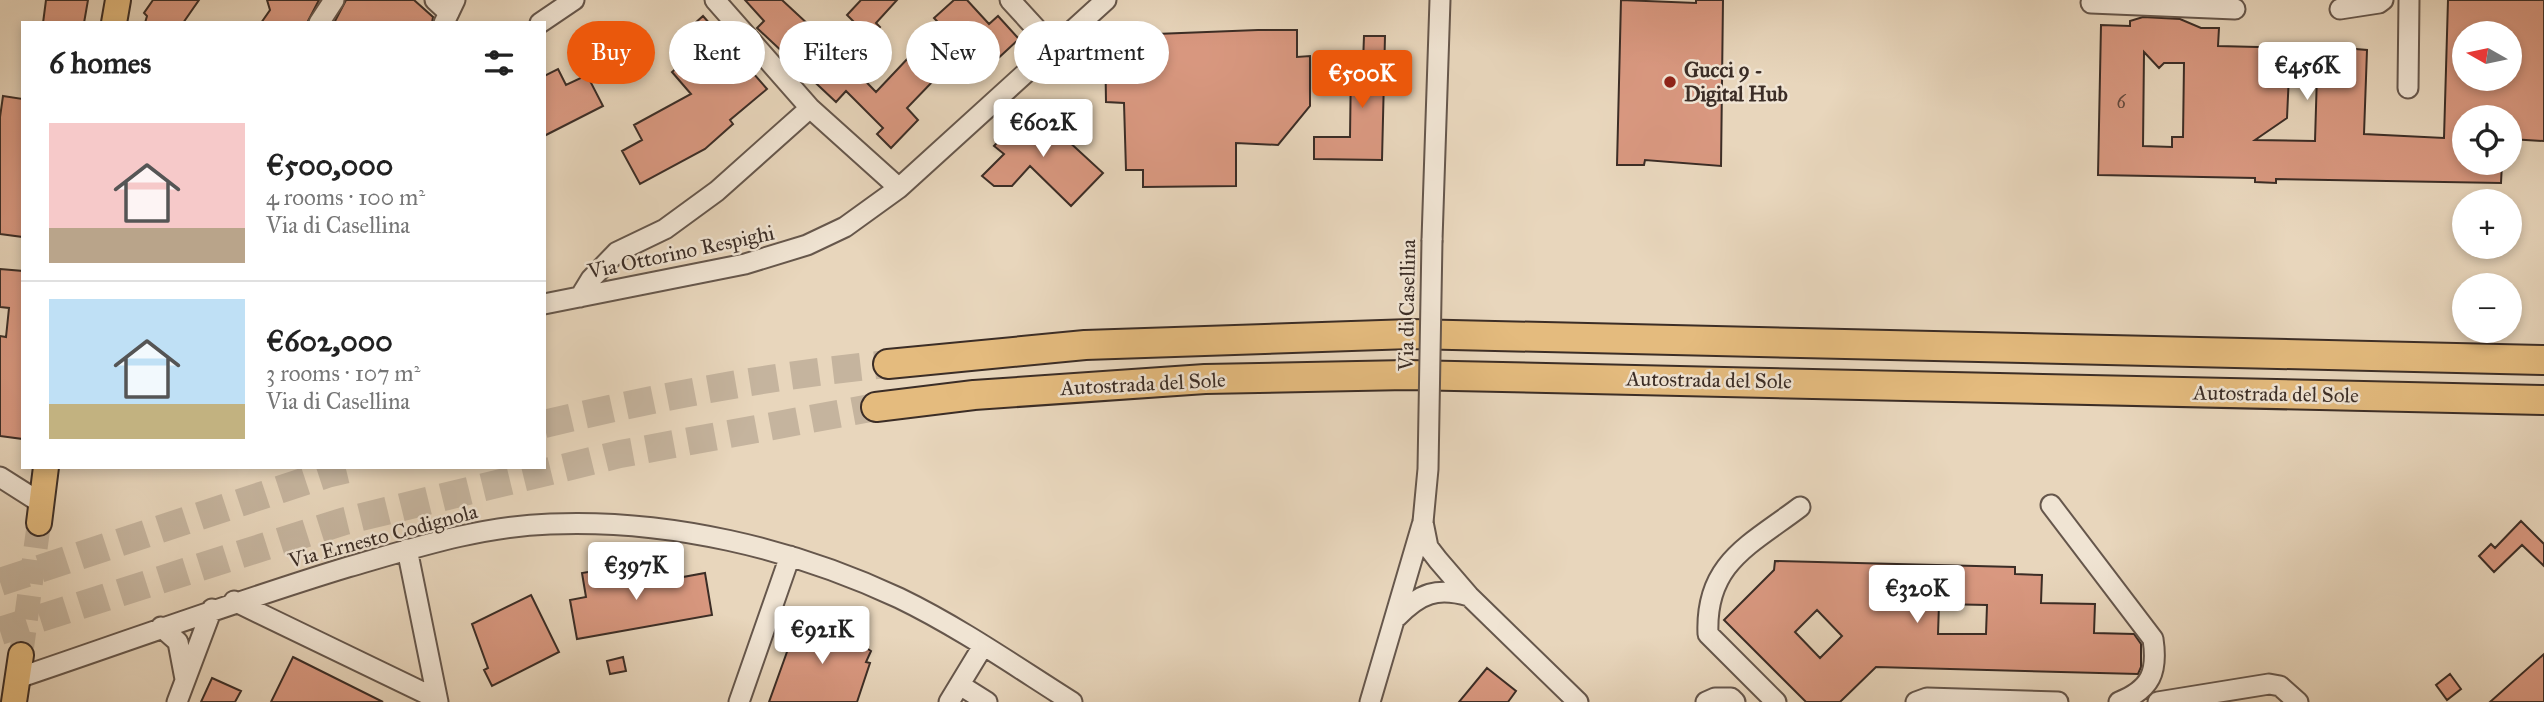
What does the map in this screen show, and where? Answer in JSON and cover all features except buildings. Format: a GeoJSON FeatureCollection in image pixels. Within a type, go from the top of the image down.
{"type":"FeatureCollection","features":[{"type":"Feature","properties":{"kind":"highway","name":"Autostrada del Sole"},"geometry":{"type":"LineString","coordinates":[[888,364],[1085,345],[1411,334],[2544,360]]}},
{"type":"Feature","properties":{"kind":"highway","name":"Autostrada del Sole"},"geometry":{"type":"LineString","coordinates":[[876,407],[974,395],[1205,379],[1382,376],[1782,382],[2544,400]]}},
{"type":"Feature","properties":{"kind":"main road"},"geometry":{"type":"LineString","coordinates":[[114,21],[118,0]]}},
{"type":"Feature","properties":{"kind":"street"},"geometry":{"type":"LineString","coordinates":[[320,21],[334,0]]}},
{"type":"Feature","properties":{"kind":"street"},"geometry":{"type":"LineString","coordinates":[[543,21],[574,0]]}},
{"type":"Feature","properties":{"kind":"street"},"geometry":{"type":"LineString","coordinates":[[715,0],[810,108],[899,188],[1014,81]]}},
{"type":"Feature","properties":{"kind":"street"},"geometry":{"type":"LineString","coordinates":[[1010,0],[1029,21]]}},
{"type":"Feature","properties":{"kind":"street"},"geometry":{"type":"LineString","coordinates":[[1081,21],[1106,0]]}},
{"type":"Feature","properties":{"kind":"street","name":"Via di Casellina"},"geometry":{"type":"LineString","coordinates":[[1440,0],[1428,469],[1423,522],[1428,547],[1469,596],[1578,702]]}},
{"type":"Feature","properties":{"kind":"street"},"geometry":{"type":"LineString","coordinates":[[2340,9],[2379,3],[2383,0]]}},
{"type":"Feature","properties":{"kind":"street"},"geometry":{"type":"LineString","coordinates":[[2408,88],[2409,0]]}},
{"type":"Feature","properties":{"kind":"street"},"geometry":{"type":"LineString","coordinates":[[2091,3],[2235,9]]}},
{"type":"Feature","properties":{"kind":"street","name":"Via Ottorino Respighi"},"geometry":{"type":"LineString","coordinates":[[580,297],[591,279],[617,252],[665,229],[717,191],[810,108]]}},
{"type":"Feature","properties":{"kind":"street","name":"Via Ottorino Respighi"},"geometry":{"type":"LineString","coordinates":[[546,304],[784,254],[845,227],[899,188]]}},
{"type":"Feature","properties":{"kind":"street"},"geometry":{"type":"LineString","coordinates":[[0,477],[42,495],[57,469]]}},
{"type":"Feature","properties":{"kind":"street"},"geometry":{"type":"LineString","coordinates":[[2051,505],[2153,639],[2157,663],[2147,683],[2133,696],[2119,702]]}},
{"type":"Feature","properties":{"kind":"street"},"geometry":{"type":"LineString","coordinates":[[1776,702],[1708,634],[1707,619],[1717,580],[1728,561],[1800,508]]}},
{"type":"Feature","properties":{"kind":"street"},"geometry":{"type":"LineString","coordinates":[[1370,702],[1423,522]]}},
{"type":"Feature","properties":{"kind":"street","name":"Via Ernesto Codignola"},"geometry":{"type":"LineString","coordinates":[[18,678],[212,608],[407,550],[463,535],[516,527],[594,523],[649,528],[790,556],[897,598],[983,646],[1072,702]]}},
{"type":"Feature","properties":{"kind":"street"},"geometry":{"type":"LineString","coordinates":[[407,550],[438,700]]}},
{"type":"Feature","properties":{"kind":"street"},"geometry":{"type":"LineString","coordinates":[[739,702],[790,556]]}},
{"type":"Feature","properties":{"kind":"street"},"geometry":{"type":"LineString","coordinates":[[1394,620],[1412,601],[1435,590],[1449,590],[1469,596]]}},
{"type":"Feature","properties":{"kind":"street"},"geometry":{"type":"LineString","coordinates":[[234,601],[438,700]]}},
{"type":"Feature","properties":{"kind":"street"},"geometry":{"type":"LineString","coordinates":[[177,702],[212,608]]}},
{"type":"Feature","properties":{"kind":"street"},"geometry":{"type":"LineString","coordinates":[[161,627],[178,642],[185,680]]}},
{"type":"Feature","properties":{"kind":"street"},"geometry":{"type":"LineString","coordinates":[[948,702],[983,646]]}},
{"type":"Feature","properties":{"kind":"street"},"geometry":{"type":"LineString","coordinates":[[2158,702],[2269,684],[2280,686],[2298,702]]}},
{"type":"Feature","properties":{"kind":"street"},"geometry":{"type":"LineString","coordinates":[[960,685],[987,702]]}},
{"type":"Feature","properties":{"kind":"street"},"geometry":{"type":"LineString","coordinates":[[1706,702],[1715,698],[1731,698],[1735,702]]}},
{"type":"Feature","properties":{"kind":"street"},"geometry":{"type":"LineString","coordinates":[[1916,702],[1927,698],[2058,702]]}},
{"type":"Feature","properties":{"kind":"tunnel"},"geometry":{"type":"LineString","coordinates":[[546,424],[715,388],[888,364]]}},
{"type":"Feature","properties":{"kind":"tunnel"},"geometry":{"type":"LineString","coordinates":[[0,631],[345,521],[620,454],[876,407]]}},
{"type":"Feature","properties":{"kind":"tunnel"},"geometry":{"type":"LineString","coordinates":[[0,582],[348,469]]}},
{"type":"Feature","properties":{"kind":"tunnel"},"geometry":{"type":"LineString","coordinates":[[21,655],[39,523]]}},
{"type":"Feature","properties":{"kind":"place","name":"Gucci 9 - Digital Hub"},"geometry":{"type":"Point","coordinates":[1670,82]}}]}
